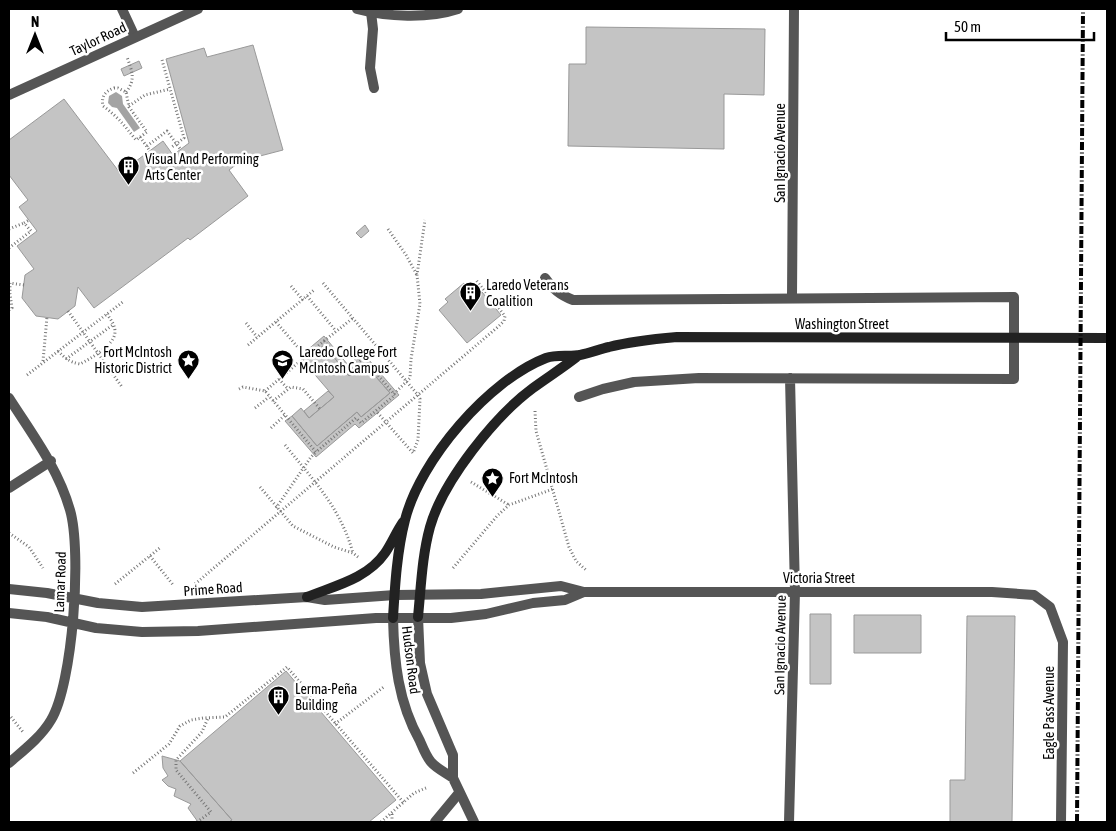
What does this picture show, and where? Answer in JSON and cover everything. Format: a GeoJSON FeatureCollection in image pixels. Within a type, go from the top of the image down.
{"type":"FeatureCollection","features":[{"type":"Feature","properties":{"kind":"main road","name":"Washington Street"},"geometry":{"type":"LineString","coordinates":[[580,355],[611,346],[649,339],[677,337],[1107,338]]}},
{"type":"Feature","properties":{"kind":"main road"},"geometry":{"type":"LineString","coordinates":[[392,618],[405,519],[414,493],[456,427],[505,380],[529,365],[549,357],[580,355]]}},
{"type":"Feature","properties":{"kind":"main road"},"geometry":{"type":"LineString","coordinates":[[418,617],[425,552],[431,526],[454,475],[502,417],[532,389],[580,355]]}},
{"type":"Feature","properties":{"kind":"main road"},"geometry":{"type":"LineString","coordinates":[[307,597],[343,584],[356,578],[368,569],[385,554],[393,536],[405,519]]}},
{"type":"Feature","properties":{"kind":"street"},"geometry":{"type":"LineString","coordinates":[[122,9],[135,37]]}},
{"type":"Feature","properties":{"kind":"street","name":"Taylor Road"},"geometry":{"type":"LineString","coordinates":[[9,95],[198,9]]}},
{"type":"Feature","properties":{"kind":"street"},"geometry":{"type":"LineString","coordinates":[[357,9],[412,15],[458,9]]}},
{"type":"Feature","properties":{"kind":"street","name":"San Ignacio Avenue"},"geometry":{"type":"LineString","coordinates":[[792,298],[794,9]]}},
{"type":"Feature","properties":{"kind":"street"},"geometry":{"type":"LineString","coordinates":[[371,12],[373,30],[370,68],[374,88]]}},
{"type":"Feature","properties":{"kind":"street"},"geometry":{"type":"LineString","coordinates":[[545,278],[552,288],[562,296],[573,300],[1014,297],[1014,379],[699,378],[634,382],[603,389],[579,398]]}},
{"type":"Feature","properties":{"kind":"street","name":"San Ignacio Avenue"},"geometry":{"type":"LineString","coordinates":[[789,822],[795,591],[790,378]]}},
{"type":"Feature","properties":{"kind":"street","name":"Lamar Road"},"geometry":{"type":"LineString","coordinates":[[9,398],[51,461],[70,511],[76,547],[72,622],[65,677],[60,699],[52,718],[43,732],[9,763]]}},
{"type":"Feature","properties":{"kind":"street"},"geometry":{"type":"LineString","coordinates":[[9,488],[51,461]]}},
{"type":"Feature","properties":{"kind":"street","name":"Victoria Street"},"geometry":{"type":"LineString","coordinates":[[420,594],[481,594],[561,586],[584,592],[992,592],[1034,595],[1050,606]]}},
{"type":"Feature","properties":{"kind":"street","name":"Prime Road"},"geometry":{"type":"LineString","coordinates":[[9,589],[74,597],[98,603],[142,607],[307,597],[325,600],[420,594]]}},
{"type":"Feature","properties":{"kind":"street","name":"Victoria Street"},"geometry":{"type":"LineString","coordinates":[[418,617],[451,618],[486,614],[533,603],[565,600],[584,592]]}},
{"type":"Feature","properties":{"kind":"street","name":"Eagle Pass Avenue"},"geometry":{"type":"LineString","coordinates":[[1050,606],[1063,642],[1062,822]]}},
{"type":"Feature","properties":{"kind":"street"},"geometry":{"type":"LineString","coordinates":[[9,613],[47,617],[96,628],[142,632],[198,631],[418,617]]}},
{"type":"Feature","properties":{"kind":"street","name":"Hudson Road"},"geometry":{"type":"LineString","coordinates":[[418,617],[420,663],[427,694],[454,755],[453,778],[474,822]]}},
{"type":"Feature","properties":{"kind":"street","name":"Hudson Road"},"geometry":{"type":"LineString","coordinates":[[392,618],[393,650],[397,673],[402,699],[411,726],[431,762],[453,778]]}},
{"type":"Feature","properties":{"kind":"street"},"geometry":{"type":"LineString","coordinates":[[435,822],[459,793]]}},
{"type":"Feature","properties":{"kind":"path"},"geometry":{"type":"LineString","coordinates":[[126,92],[118,88],[110,89],[104,95],[104,106],[116,115],[136,140],[147,132],[129,107],[126,92],[133,77],[127,57]]}},
{"type":"Feature","properties":{"kind":"path"},"geometry":{"type":"LineString","coordinates":[[162,60],[184,138],[172,147]]}},
{"type":"Feature","properties":{"kind":"path"},"geometry":{"type":"LineString","coordinates":[[129,107],[145,95],[170,89]]}},
{"type":"Feature","properties":{"kind":"path"},"geometry":{"type":"LineString","coordinates":[[147,146],[167,131],[181,150]]}},
{"type":"Feature","properties":{"kind":"path"},"geometry":{"type":"LineString","coordinates":[[140,137],[150,151]]}},
{"type":"Feature","properties":{"kind":"path"},"geometry":{"type":"LineString","coordinates":[[9,229],[28,220]]}},
{"type":"Feature","properties":{"kind":"path"},"geometry":{"type":"LineString","coordinates":[[276,508],[316,452],[356,418],[361,423],[407,383],[410,378],[411,359],[420,304],[417,276],[425,220]]}},
{"type":"Feature","properties":{"kind":"path"},"geometry":{"type":"LineString","coordinates":[[9,248],[30,231],[24,223]]}},
{"type":"Feature","properties":{"kind":"path"},"geometry":{"type":"LineString","coordinates":[[388,229],[406,254],[417,276]]}},
{"type":"Feature","properties":{"kind":"path"},"geometry":{"type":"LineString","coordinates":[[195,584],[504,321],[502,311],[476,280]]}},
{"type":"Feature","properties":{"kind":"path"},"geometry":{"type":"LineString","coordinates":[[9,310],[12,308],[10,283],[24,285]]}},
{"type":"Feature","properties":{"kind":"path"},"geometry":{"type":"LineString","coordinates":[[323,283],[418,394],[420,399],[418,440],[413,453],[376,411]]}},
{"type":"Feature","properties":{"kind":"path"},"geometry":{"type":"LineString","coordinates":[[291,286],[303,300]]}},
{"type":"Feature","properties":{"kind":"path"},"geometry":{"type":"LineString","coordinates":[[248,344],[314,290]]}},
{"type":"Feature","properties":{"kind":"path"},"geometry":{"type":"LineString","coordinates":[[307,296],[336,331]]}},
{"type":"Feature","properties":{"kind":"path"},"geometry":{"type":"LineString","coordinates":[[27,375],[124,301]]}},
{"type":"Feature","properties":{"kind":"path"},"geometry":{"type":"LineString","coordinates":[[68,312],[122,387]]}},
{"type":"Feature","properties":{"kind":"path"},"geometry":{"type":"LineString","coordinates":[[58,351],[66,359],[80,364],[98,353],[114,339],[114,324],[107,314]]}},
{"type":"Feature","properties":{"kind":"path"},"geometry":{"type":"LineString","coordinates":[[42,362],[47,317]]}},
{"type":"Feature","properties":{"kind":"path"},"geometry":{"type":"LineString","coordinates":[[265,391],[279,378],[307,358],[352,318]]}},
{"type":"Feature","properties":{"kind":"path"},"geometry":{"type":"LineString","coordinates":[[276,322],[307,358]]}},
{"type":"Feature","properties":{"kind":"path"},"geometry":{"type":"LineString","coordinates":[[246,323],[258,337]]}},
{"type":"Feature","properties":{"kind":"path"},"geometry":{"type":"LineString","coordinates":[[66,359],[114,324]]}},
{"type":"Feature","properties":{"kind":"path"},"geometry":{"type":"LineString","coordinates":[[324,341],[349,370],[363,358],[394,394]]}},
{"type":"Feature","properties":{"kind":"path"},"geometry":{"type":"LineString","coordinates":[[279,378],[288,389]]}},
{"type":"Feature","properties":{"kind":"path"},"geometry":{"type":"LineString","coordinates":[[239,389],[243,387],[265,391],[316,452]]}},
{"type":"Feature","properties":{"kind":"path"},"geometry":{"type":"LineString","coordinates":[[273,401],[291,387],[303,389],[320,409]]}},
{"type":"Feature","properties":{"kind":"path"},"geometry":{"type":"LineString","coordinates":[[255,408],[269,396]]}},
{"type":"Feature","properties":{"kind":"path"},"geometry":{"type":"LineString","coordinates":[[535,411],[536,431],[572,554],[586,570]]}},
{"type":"Feature","properties":{"kind":"path"},"geometry":{"type":"LineString","coordinates":[[271,428],[285,415]]}},
{"type":"Feature","properties":{"kind":"path"},"geometry":{"type":"LineString","coordinates":[[285,445],[316,482],[337,512],[346,530],[353,553]]}},
{"type":"Feature","properties":{"kind":"path"},"geometry":{"type":"LineString","coordinates":[[471,482],[509,505]]}},
{"type":"Feature","properties":{"kind":"path"},"geometry":{"type":"LineString","coordinates":[[260,488],[293,526],[358,557]]}},
{"type":"Feature","properties":{"kind":"path"},"geometry":{"type":"LineString","coordinates":[[453,568],[497,516],[509,505],[553,489]]}},
{"type":"Feature","properties":{"kind":"path"},"geometry":{"type":"LineString","coordinates":[[9,533],[29,547],[43,568]]}},
{"type":"Feature","properties":{"kind":"path"},"geometry":{"type":"LineString","coordinates":[[114,584],[161,547]]}},
{"type":"Feature","properties":{"kind":"path"},"geometry":{"type":"LineString","coordinates":[[150,556],[174,586]]}},
{"type":"Feature","properties":{"kind":"path"},"geometry":{"type":"LineString","coordinates":[[133,773],[168,744],[180,726],[191,720],[225,717],[287,667],[404,803]]}},
{"type":"Feature","properties":{"kind":"path"},"geometry":{"type":"LineString","coordinates":[[335,724],[386,685]]}},
{"type":"Feature","properties":{"kind":"path"},"geometry":{"type":"LineString","coordinates":[[11,717],[25,734]]}},
{"type":"Feature","properties":{"kind":"path"},"geometry":{"type":"LineString","coordinates":[[198,822],[210,812],[176,770],[176,760],[202,732],[208,718]]}},
{"type":"Feature","properties":{"kind":"path"},"geometry":{"type":"LineString","coordinates":[[381,822],[414,793],[426,788]]}},
{"type":"Feature","properties":{"kind":"path"},"geometry":{"type":"LineString","coordinates":[[392,812],[392,822]]}},
{"type":"Feature","properties":{"kind":"shaded area"},"geometry":{"type":"Polygon","coordinates":[[[116,92],[122,96],[123,104],[140,128],[134,132],[117,108],[112,107],[108,103],[109,96],[116,92]]]}},
{"type":"Feature","properties":{"kind":"building"},"geometry":{"type":"Polygon","coordinates":[[[586,27],[765,29],[764,95],[724,94],[724,149],[568,146],[569,64],[586,64],[586,27]]]}},
{"type":"Feature","properties":{"kind":"building","name":"Visual And Performing Arts Center"},"geometry":{"type":"Polygon","coordinates":[[[253,45],[283,150],[241,161],[229,170],[248,196],[94,308],[78,287],[75,306],[58,319],[36,316],[22,298],[25,275],[34,269],[17,246],[37,231],[19,207],[28,200],[9,175],[9,140],[64,99],[120,173],[163,141],[173,155],[189,143],[166,59],[204,48],[207,57],[253,45]]]}},
{"type":"Feature","properties":{"kind":"building"},"geometry":{"type":"Polygon","coordinates":[[[139,61],[142,68],[124,76],[121,69],[139,61]]]}},
{"type":"Feature","properties":{"kind":"building"},"geometry":{"type":"Polygon","coordinates":[[[365,225],[369,231],[361,238],[356,233],[365,225]]]}},
{"type":"Feature","properties":{"kind":"building","name":"Laredo Veterans Coalition"},"geometry":{"type":"Polygon","coordinates":[[[464,283],[476,297],[482,292],[501,315],[467,343],[439,310],[448,302],[445,299],[464,283]]]}},
{"type":"Feature","properties":{"kind":"building"},"geometry":{"type":"Polygon","coordinates":[[[324,336],[348,365],[363,353],[399,395],[359,428],[355,424],[316,457],[285,421],[292,416],[317,446],[357,412],[361,417],[390,393],[364,363],[349,376],[324,345],[304,362],[299,357],[324,336]]]}},
{"type":"Feature","properties":{"kind":"building"},"geometry":{"type":"Polygon","coordinates":[[[324,345],[349,376],[364,363],[390,393],[361,417],[357,412],[317,446],[292,416],[301,408],[309,418],[334,397],[304,362],[324,345]]]}},
{"type":"Feature","properties":{"kind":"building"},"geometry":{"type":"Polygon","coordinates":[[[328,391],[334,397],[309,418],[304,411],[328,391]]]}},
{"type":"Feature","properties":{"kind":"building"},"geometry":{"type":"Polygon","coordinates":[[[810,614],[831,614],[831,684],[810,684],[810,614]]]}},
{"type":"Feature","properties":{"kind":"building"},"geometry":{"type":"Polygon","coordinates":[[[854,615],[921,615],[921,653],[854,653],[854,615]]]}},
{"type":"Feature","properties":{"kind":"building"},"geometry":{"type":"Polygon","coordinates":[[[967,616],[1015,616],[1012,822],[950,822],[950,780],[965,780],[967,616]]]}},
{"type":"Feature","properties":{"kind":"building","name":"Lerma-Peña Building"},"geometry":{"type":"Polygon","coordinates":[[[286,671],[396,800],[369,822],[229,822],[232,820],[180,761],[286,671]]]}},
{"type":"Feature","properties":{"kind":"building"},"geometry":{"type":"Polygon","coordinates":[[[162,756],[180,761],[232,820],[229,822],[198,822],[188,808],[191,804],[174,796],[176,789],[168,786],[162,780],[168,776],[163,768],[162,756]]]}},
{"type":"Feature","properties":{"kind":"railway"},"geometry":{"type":"LineString","coordinates":[[1077,822],[1083,9]]}},
{"type":"Feature","properties":{"kind":"place","name":"Visual And Performing Arts Center"},"geometry":{"type":"Point","coordinates":[129,186]}},
{"type":"Feature","properties":{"kind":"place","name":"Laredo Veterans Coalition"},"geometry":{"type":"Point","coordinates":[470,312]}},
{"type":"Feature","properties":{"kind":"place","name":"Fort McIntosh Historic District"},"geometry":{"type":"Point","coordinates":[188,379]}},
{"type":"Feature","properties":{"kind":"place","name":"Laredo College Fort McIntosh Campus"},"geometry":{"type":"Point","coordinates":[283,379]}},
{"type":"Feature","properties":{"kind":"place","name":"Fort McIntosh"},"geometry":{"type":"Point","coordinates":[493,497]}},
{"type":"Feature","properties":{"kind":"place","name":"Lerma-Peña Building"},"geometry":{"type":"Point","coordinates":[279,716]}}]}
